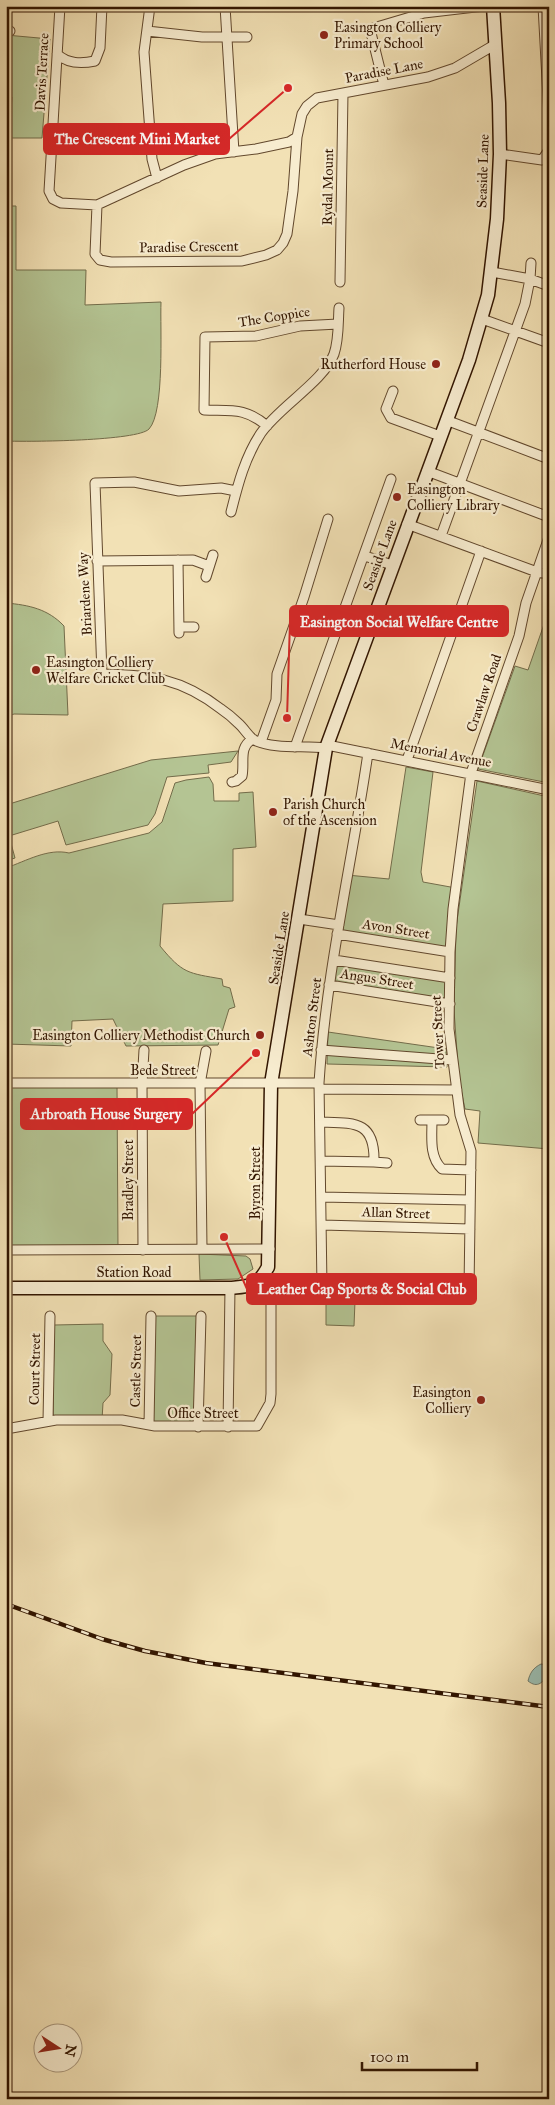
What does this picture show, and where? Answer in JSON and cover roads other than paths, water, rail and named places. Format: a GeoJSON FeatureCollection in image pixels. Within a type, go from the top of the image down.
{"type":"FeatureCollection","features":[{"type":"Feature","properties":{"kind":"main road","name":"Seaside Lane"},"geometry":{"type":"LineString","coordinates":[[271,1084],[327,746],[482,319],[492,272],[500,154],[496,44],[492,6]]}},
{"type":"Feature","properties":{"kind":"main road","name":"Byron Street"},"geometry":{"type":"LineString","coordinates":[[266,1284],[270,1249],[271,1084]]}},
{"type":"Feature","properties":{"kind":"main road","name":"Station Road"},"geometry":{"type":"LineString","coordinates":[[6,1288],[230,1288],[266,1284]]}},
{"type":"Feature","properties":{"kind":"street","name":"Davis Terrace"},"geometry":{"type":"LineString","coordinates":[[60,6],[50,191],[53,199],[61,203],[96,204]]}},
{"type":"Feature","properties":{"kind":"street"},"geometry":{"type":"LineString","coordinates":[[57,54],[63,59],[72,62],[95,61],[100,48],[102,6]]}},
{"type":"Feature","properties":{"kind":"street"},"geometry":{"type":"LineString","coordinates":[[150,6],[144,52],[152,159],[157,178]]}},
{"type":"Feature","properties":{"kind":"street"},"geometry":{"type":"LineString","coordinates":[[224,6],[234,152]]}},
{"type":"Feature","properties":{"kind":"street"},"geometry":{"type":"LineString","coordinates":[[384,85],[370,29],[423,10],[484,6]]}},
{"type":"Feature","properties":{"kind":"street"},"geometry":{"type":"LineString","coordinates":[[543,6],[549,117]]}},
{"type":"Feature","properties":{"kind":"street"},"geometry":{"type":"LineString","coordinates":[[147,31],[227,38],[247,37]]}},
{"type":"Feature","properties":{"kind":"street","name":"Paradise Lane"},"geometry":{"type":"LineString","coordinates":[[297,137],[302,114],[306,106],[317,98],[428,77],[455,68],[496,44]]}},
{"type":"Feature","properties":{"kind":"street","name":"Rydal Mount"},"geometry":{"type":"LineString","coordinates":[[340,282],[343,93]]}},
{"type":"Feature","properties":{"kind":"street"},"geometry":{"type":"LineString","coordinates":[[96,204],[184,165],[216,154],[289,142],[297,137]]}},
{"type":"Feature","properties":{"kind":"street","name":"Paradise Crescent"},"geometry":{"type":"LineString","coordinates":[[96,204],[95,254],[100,260],[112,262],[242,261],[266,256],[277,250],[287,234],[293,191],[297,137]]}},
{"type":"Feature","properties":{"kind":"street"},"geometry":{"type":"LineString","coordinates":[[500,154],[542,160],[549,150]]}},
{"type":"Feature","properties":{"kind":"street"},"geometry":{"type":"LineString","coordinates":[[441,536],[525,304],[531,263]]}},
{"type":"Feature","properties":{"kind":"street"},"geometry":{"type":"LineString","coordinates":[[492,272],[530,279],[549,286]]}},
{"type":"Feature","properties":{"kind":"street"},"geometry":{"type":"LineString","coordinates":[[231,512],[249,453],[267,426],[294,398],[323,373],[331,362],[337,341],[339,308]]}},
{"type":"Feature","properties":{"kind":"street"},"geometry":{"type":"LineString","coordinates":[[482,319],[549,343]]}},
{"type":"Feature","properties":{"kind":"street","name":"The Coppice"},"geometry":{"type":"LineString","coordinates":[[267,426],[246,411],[204,410],[205,337],[256,336],[300,326],[338,324]]}},
{"type":"Feature","properties":{"kind":"street"},"geometry":{"type":"LineString","coordinates":[[392,391],[386,409],[391,418],[440,436]]}},
{"type":"Feature","properties":{"kind":"street"},"geometry":{"type":"LineString","coordinates":[[446,420],[549,459]]}},
{"type":"Feature","properties":{"kind":"street"},"geometry":{"type":"LineString","coordinates":[[427,471],[549,517]]}},
{"type":"Feature","properties":{"kind":"street"},"geometry":{"type":"LineString","coordinates":[[295,747],[366,556],[392,480]]}},
{"type":"Feature","properties":{"kind":"street","name":"Briardene Way"},"geometry":{"type":"LineString","coordinates":[[236,491],[221,488],[179,491],[134,482],[95,484],[102,674],[152,676],[195,691],[220,708],[257,740]]}},
{"type":"Feature","properties":{"kind":"street"},"geometry":{"type":"LineString","coordinates":[[232,782],[242,776],[243,748],[246,742],[257,740],[276,700],[277,674],[309,584],[328,519]]}},
{"type":"Feature","properties":{"kind":"street"},"geometry":{"type":"LineString","coordinates":[[408,524],[537,572],[549,574]]}},
{"type":"Feature","properties":{"kind":"street","name":"Crawlaw Road"},"geometry":{"type":"LineString","coordinates":[[471,773],[519,636],[526,603],[549,537]]}},
{"type":"Feature","properties":{"kind":"street"},"geometry":{"type":"LineString","coordinates":[[407,760],[481,551]]}},
{"type":"Feature","properties":{"kind":"street"},"geometry":{"type":"LineString","coordinates":[[206,576],[213,555]]}},
{"type":"Feature","properties":{"kind":"street"},"geometry":{"type":"LineString","coordinates":[[366,556],[392,565]]}},
{"type":"Feature","properties":{"kind":"street"},"geometry":{"type":"LineString","coordinates":[[178,560],[179,630],[194,627]]}},
{"type":"Feature","properties":{"kind":"street"},"geometry":{"type":"LineString","coordinates":[[97,561],[193,560],[209,566]]}},
{"type":"Feature","properties":{"kind":"street","name":"Memorial Avenue"},"geometry":{"type":"LineString","coordinates":[[257,740],[295,747],[327,746],[368,753],[549,790]]}},
{"type":"Feature","properties":{"kind":"street","name":"Ashton Street"},"geometry":{"type":"LineString","coordinates":[[322,1287],[319,1086],[321,1050],[338,930],[368,753]]}},
{"type":"Feature","properties":{"kind":"street","name":"Tower Street"},"geometry":{"type":"LineString","coordinates":[[322,1287],[469,1289],[471,1151],[460,1115],[449,1029],[450,952],[453,909],[471,773]]}},
{"type":"Feature","properties":{"kind":"street","name":"Avon Street"},"geometry":{"type":"LineString","coordinates":[[298,918],[338,930],[450,952]]}},
{"type":"Feature","properties":{"kind":"street"},"geometry":{"type":"LineString","coordinates":[[334,960],[450,978]]}},
{"type":"Feature","properties":{"kind":"street","name":"Angus Street"},"geometry":{"type":"LineString","coordinates":[[330,985],[450,1004]]}},
{"type":"Feature","properties":{"kind":"street","name":"Bradley Street"},"geometry":{"type":"LineString","coordinates":[[143,1250],[142,1084],[144,1050]]}},
{"type":"Feature","properties":{"kind":"street"},"geometry":{"type":"LineString","coordinates":[[202,1250],[200,1084],[206,1050]]}},
{"type":"Feature","properties":{"kind":"street"},"geometry":{"type":"LineString","coordinates":[[321,1050],[452,1060]]}},
{"type":"Feature","properties":{"kind":"street","name":"Bede Street"},"geometry":{"type":"LineString","coordinates":[[6,1083],[271,1084],[456,1090]]}},
{"type":"Feature","properties":{"kind":"street"},"geometry":{"type":"LineString","coordinates":[[420,1120],[444,1120]]}},
{"type":"Feature","properties":{"kind":"street"},"geometry":{"type":"LineString","coordinates":[[432,1120],[431,1143],[436,1164],[442,1170],[471,1170]]}},
{"type":"Feature","properties":{"kind":"street"},"geometry":{"type":"LineString","coordinates":[[320,1122],[360,1125],[367,1131],[373,1142],[374,1162]]}},
{"type":"Feature","properties":{"kind":"street"},"geometry":{"type":"LineString","coordinates":[[321,1161],[387,1163]]}},
{"type":"Feature","properties":{"kind":"street"},"geometry":{"type":"LineString","coordinates":[[321,1197],[470,1200]]}},
{"type":"Feature","properties":{"kind":"street","name":"Allan Street"},"geometry":{"type":"LineString","coordinates":[[322,1225],[470,1229]]}},
{"type":"Feature","properties":{"kind":"street"},"geometry":{"type":"LineString","coordinates":[[6,1250],[270,1249]]}},
{"type":"Feature","properties":{"kind":"street"},"geometry":{"type":"LineString","coordinates":[[266,1284],[322,1287]]}},
{"type":"Feature","properties":{"kind":"street","name":"Office Street"},"geometry":{"type":"LineString","coordinates":[[6,1429],[48,1421],[122,1420],[149,1425],[198,1427],[257,1426],[270,1402],[266,1284]]}},
{"type":"Feature","properties":{"kind":"street"},"geometry":{"type":"LineString","coordinates":[[228,1427],[230,1288]]}},
{"type":"Feature","properties":{"kind":"street","name":"Court Street"},"geometry":{"type":"LineString","coordinates":[[48,1421],[50,1316]]}},
{"type":"Feature","properties":{"kind":"street","name":"Castle Street"},"geometry":{"type":"LineString","coordinates":[[149,1425],[151,1316]]}},
{"type":"Feature","properties":{"kind":"street"},"geometry":{"type":"LineString","coordinates":[[198,1427],[201,1316]]}},
{"type":"Feature","properties":{"kind":"water"},"geometry":{"type":"Polygon","coordinates":[[[541,1664],[547,1665],[549,1673],[545,1679],[537,1684],[528,1681],[531,1673],[541,1664]]]}},
{"type":"Feature","properties":{"kind":"railway"},"geometry":{"type":"LineString","coordinates":[[6,1604],[102,1639],[145,1651],[206,1663],[549,1707]]}},
{"type":"Feature","properties":{"kind":"place","name":"Easington Colliery Primary School"},"geometry":{"type":"Point","coordinates":[324,35]}},
{"type":"Feature","properties":{"kind":"place","name":"The Crescent Mini Market"},"geometry":{"type":"Point","coordinates":[288,88]}},
{"type":"Feature","properties":{"kind":"place","name":"Rutherford House"},"geometry":{"type":"Point","coordinates":[436,364]}},
{"type":"Feature","properties":{"kind":"place","name":"Easington Colliery Library"},"geometry":{"type":"Point","coordinates":[397,497]}},
{"type":"Feature","properties":{"kind":"place","name":"Easington Colliery Welfare Cricket Club"},"geometry":{"type":"Point","coordinates":[36,670]}},
{"type":"Feature","properties":{"kind":"place","name":"Easington Social Welfare Centre"},"geometry":{"type":"Point","coordinates":[287,718]}},
{"type":"Feature","properties":{"kind":"place","name":"Parish Church of the Ascension"},"geometry":{"type":"Point","coordinates":[273,812]}},
{"type":"Feature","properties":{"kind":"place","name":"Easington Colliery Methodist Church"},"geometry":{"type":"Point","coordinates":[260,1035]}},
{"type":"Feature","properties":{"kind":"place","name":"Arbroath House Surgery"},"geometry":{"type":"Point","coordinates":[256,1053]}},
{"type":"Feature","properties":{"kind":"place","name":"Leather Cap Sports & Social Club"},"geometry":{"type":"Point","coordinates":[224,1237]}},
{"type":"Feature","properties":{"kind":"place","name":"Easington Colliery"},"geometry":{"type":"Point","coordinates":[481,1400]}}]}
